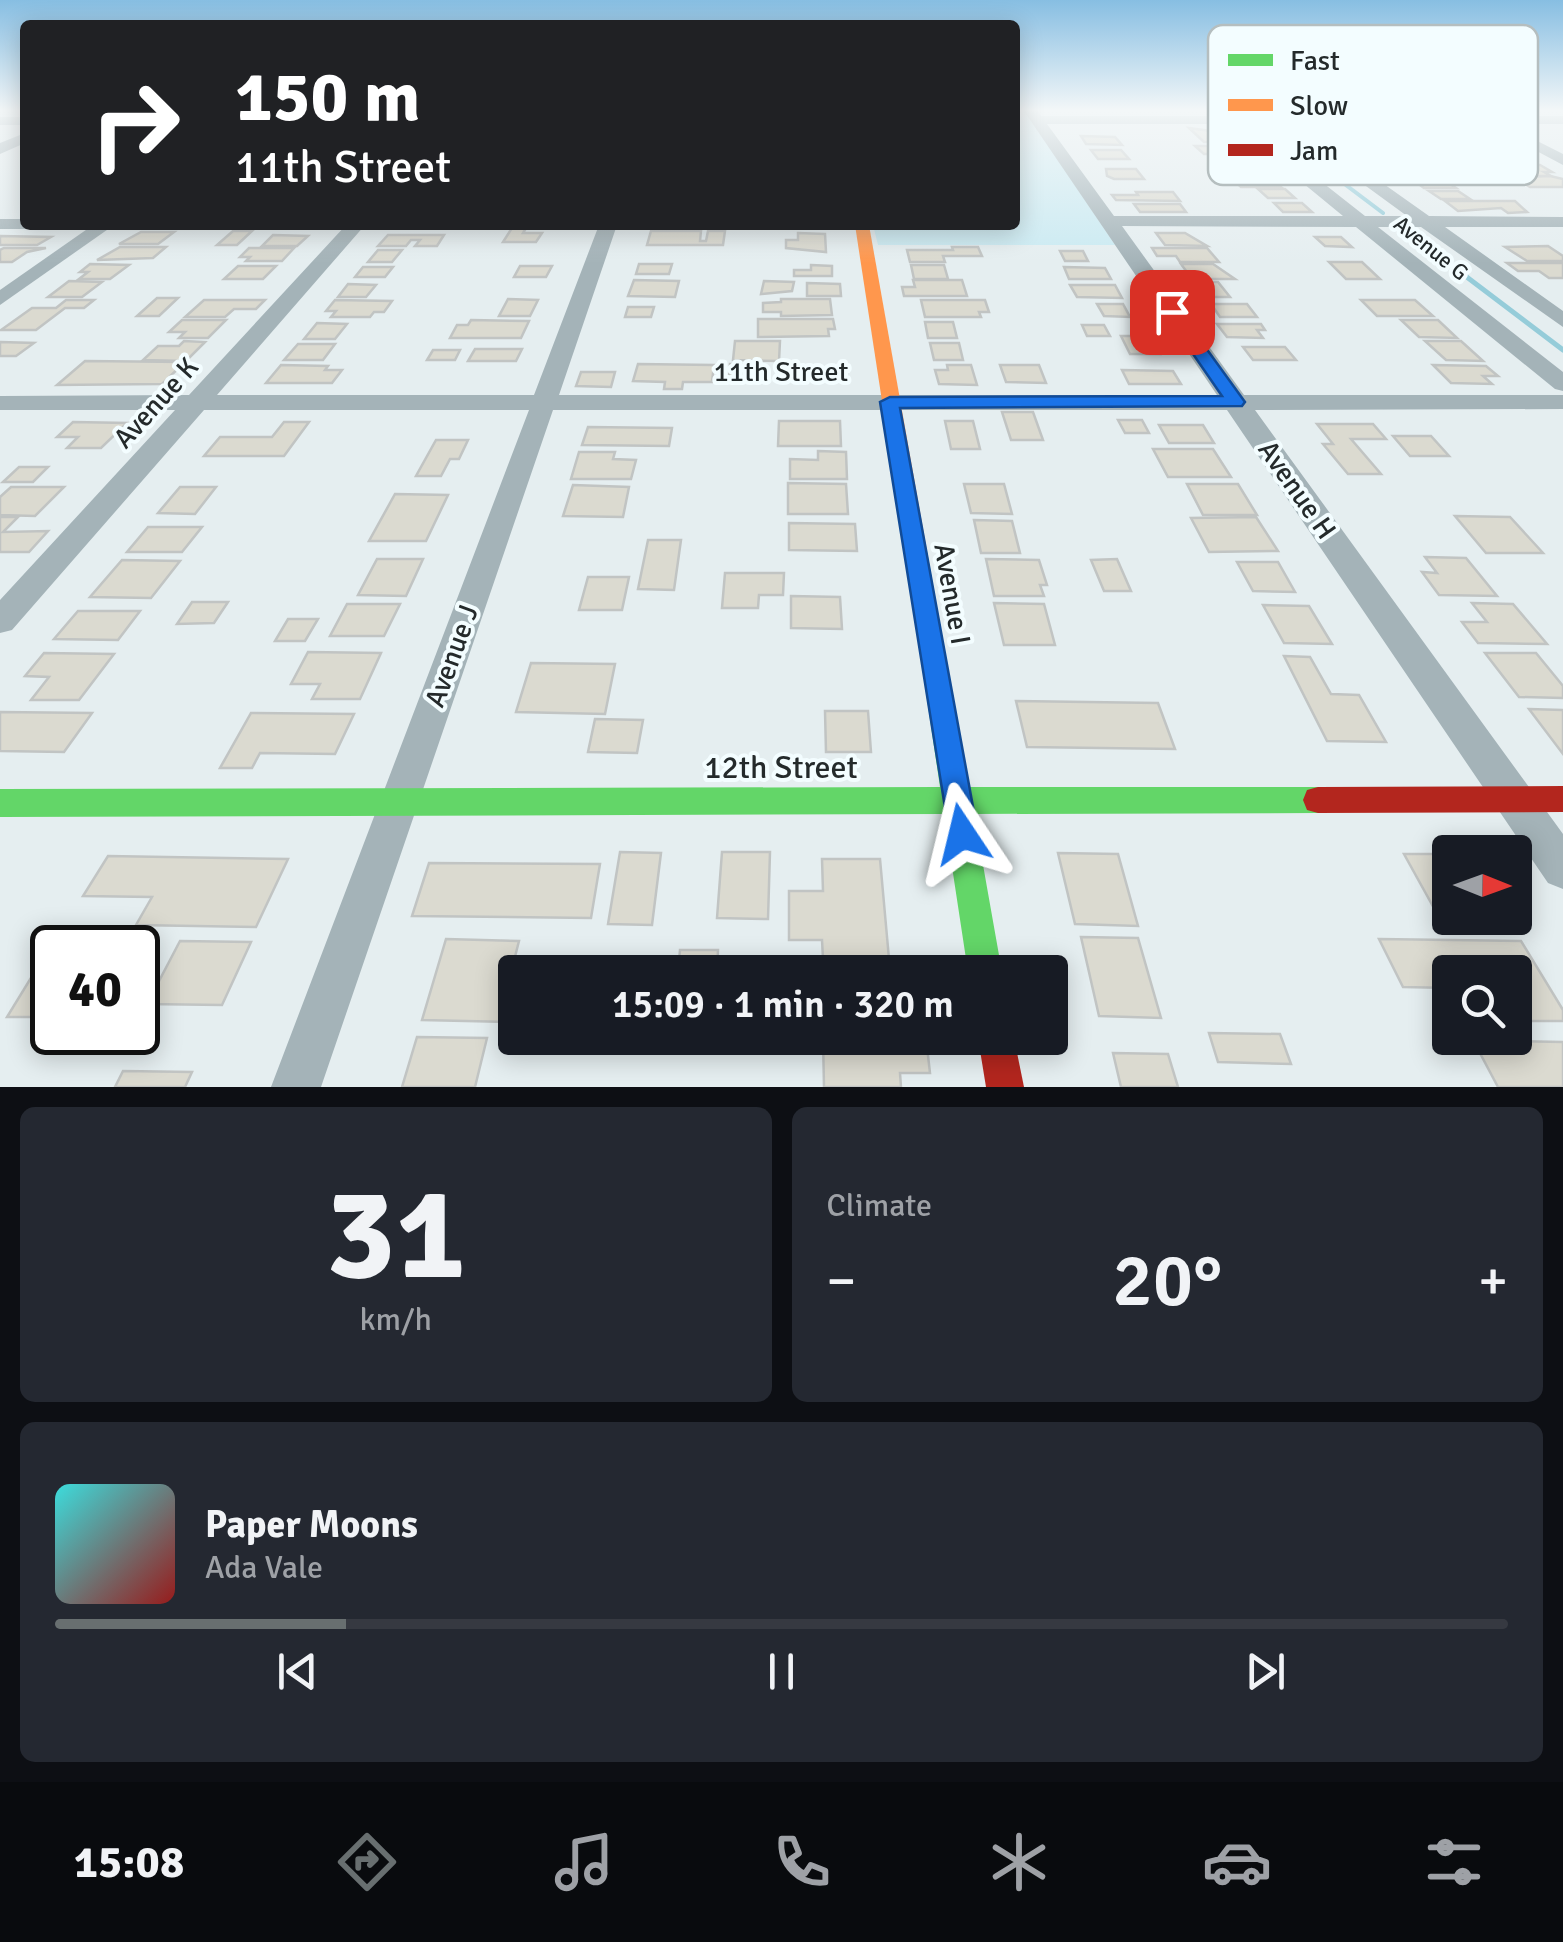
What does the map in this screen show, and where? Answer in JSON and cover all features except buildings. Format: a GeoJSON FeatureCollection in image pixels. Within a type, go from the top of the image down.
{"type":"FeatureCollection","features":[{"type":"Feature","properties":{"kind":"street","name":"Avenue H"},"geometry":{"type":"LineString","coordinates":[[1066,162],[1563,869]]}},
{"type":"Feature","properties":{"kind":"street","name":"Avenue G"},"geometry":{"type":"LineString","coordinates":[[1316,185],[1563,384]]}},
{"type":"Feature","properties":{"kind":"street","name":"Avenue G"},"geometry":{"type":"LineString","coordinates":[[1375,185],[1563,322]]}},
{"type":"Feature","properties":{"kind":"street"},"geometry":{"type":"LineString","coordinates":[[1108,222],[1563,222]]}},
{"type":"Feature","properties":{"kind":"street"},"geometry":{"type":"LineString","coordinates":[[0,299],[99,230]]}},
{"type":"Feature","properties":{"kind":"street","name":"Avenue K"},"geometry":{"type":"LineString","coordinates":[[0,620],[351,230]]}},
{"type":"Feature","properties":{"kind":"street","name":"Avenue J"},"geometry":{"type":"LineString","coordinates":[[296,1087],[606,230]]}},
{"type":"Feature","properties":{"kind":"street","name":"Avenue I"},"geometry":{"type":"LineString","coordinates":[[863,230],[982,955]]}},
{"type":"Feature","properties":{"kind":"street","name":"11th Street"},"geometry":{"type":"LineString","coordinates":[[0,403],[1563,402]]}},
{"type":"Feature","properties":{"kind":"street","name":"12th Street"},"geometry":{"type":"LineString","coordinates":[[0,803],[1563,799]]}},
{"type":"Feature","properties":{"kind":"street"},"geometry":{"type":"LineString","coordinates":[[999,1055],[1004,1087]]}},
{"type":"Feature","properties":{"kind":"shaded area"},"geometry":{"type":"Polygon","coordinates":[[[1020,162],[1059,162],[1115,245],[878,245],[874,230],[1020,230],[1020,162]]]}},
{"type":"Feature","properties":{"kind":"waterway"},"geometry":{"type":"LineString","coordinates":[[1346,185],[1383,213]]}},
{"type":"Feature","properties":{"kind":"waterway"},"geometry":{"type":"LineString","coordinates":[[1410,234],[1563,350]]}},
{"type":"Feature","properties":{"kind":"traffic: fast"},"geometry":{"type":"LineString","coordinates":[[916,551],[982,955]]}},
{"type":"Feature","properties":{"kind":"traffic: fast"},"geometry":{"type":"LineString","coordinates":[[0,803],[1318,800]]}},
{"type":"Feature","properties":{"kind":"traffic: slow"},"geometry":{"type":"LineString","coordinates":[[863,230],[916,551]]}},
{"type":"Feature","properties":{"kind":"traffic: jam"},"geometry":{"type":"LineString","coordinates":[[1318,800],[1563,799]]}},
{"type":"Feature","properties":{"kind":"traffic: jam"},"geometry":{"type":"LineString","coordinates":[[999,1055],[1005,1087]]}},
{"type":"Feature","properties":{"kind":"route"},"geometry":{"type":"LineString","coordinates":[[962,834],[890,402],[1235,402],[1172,312]]}}]}
